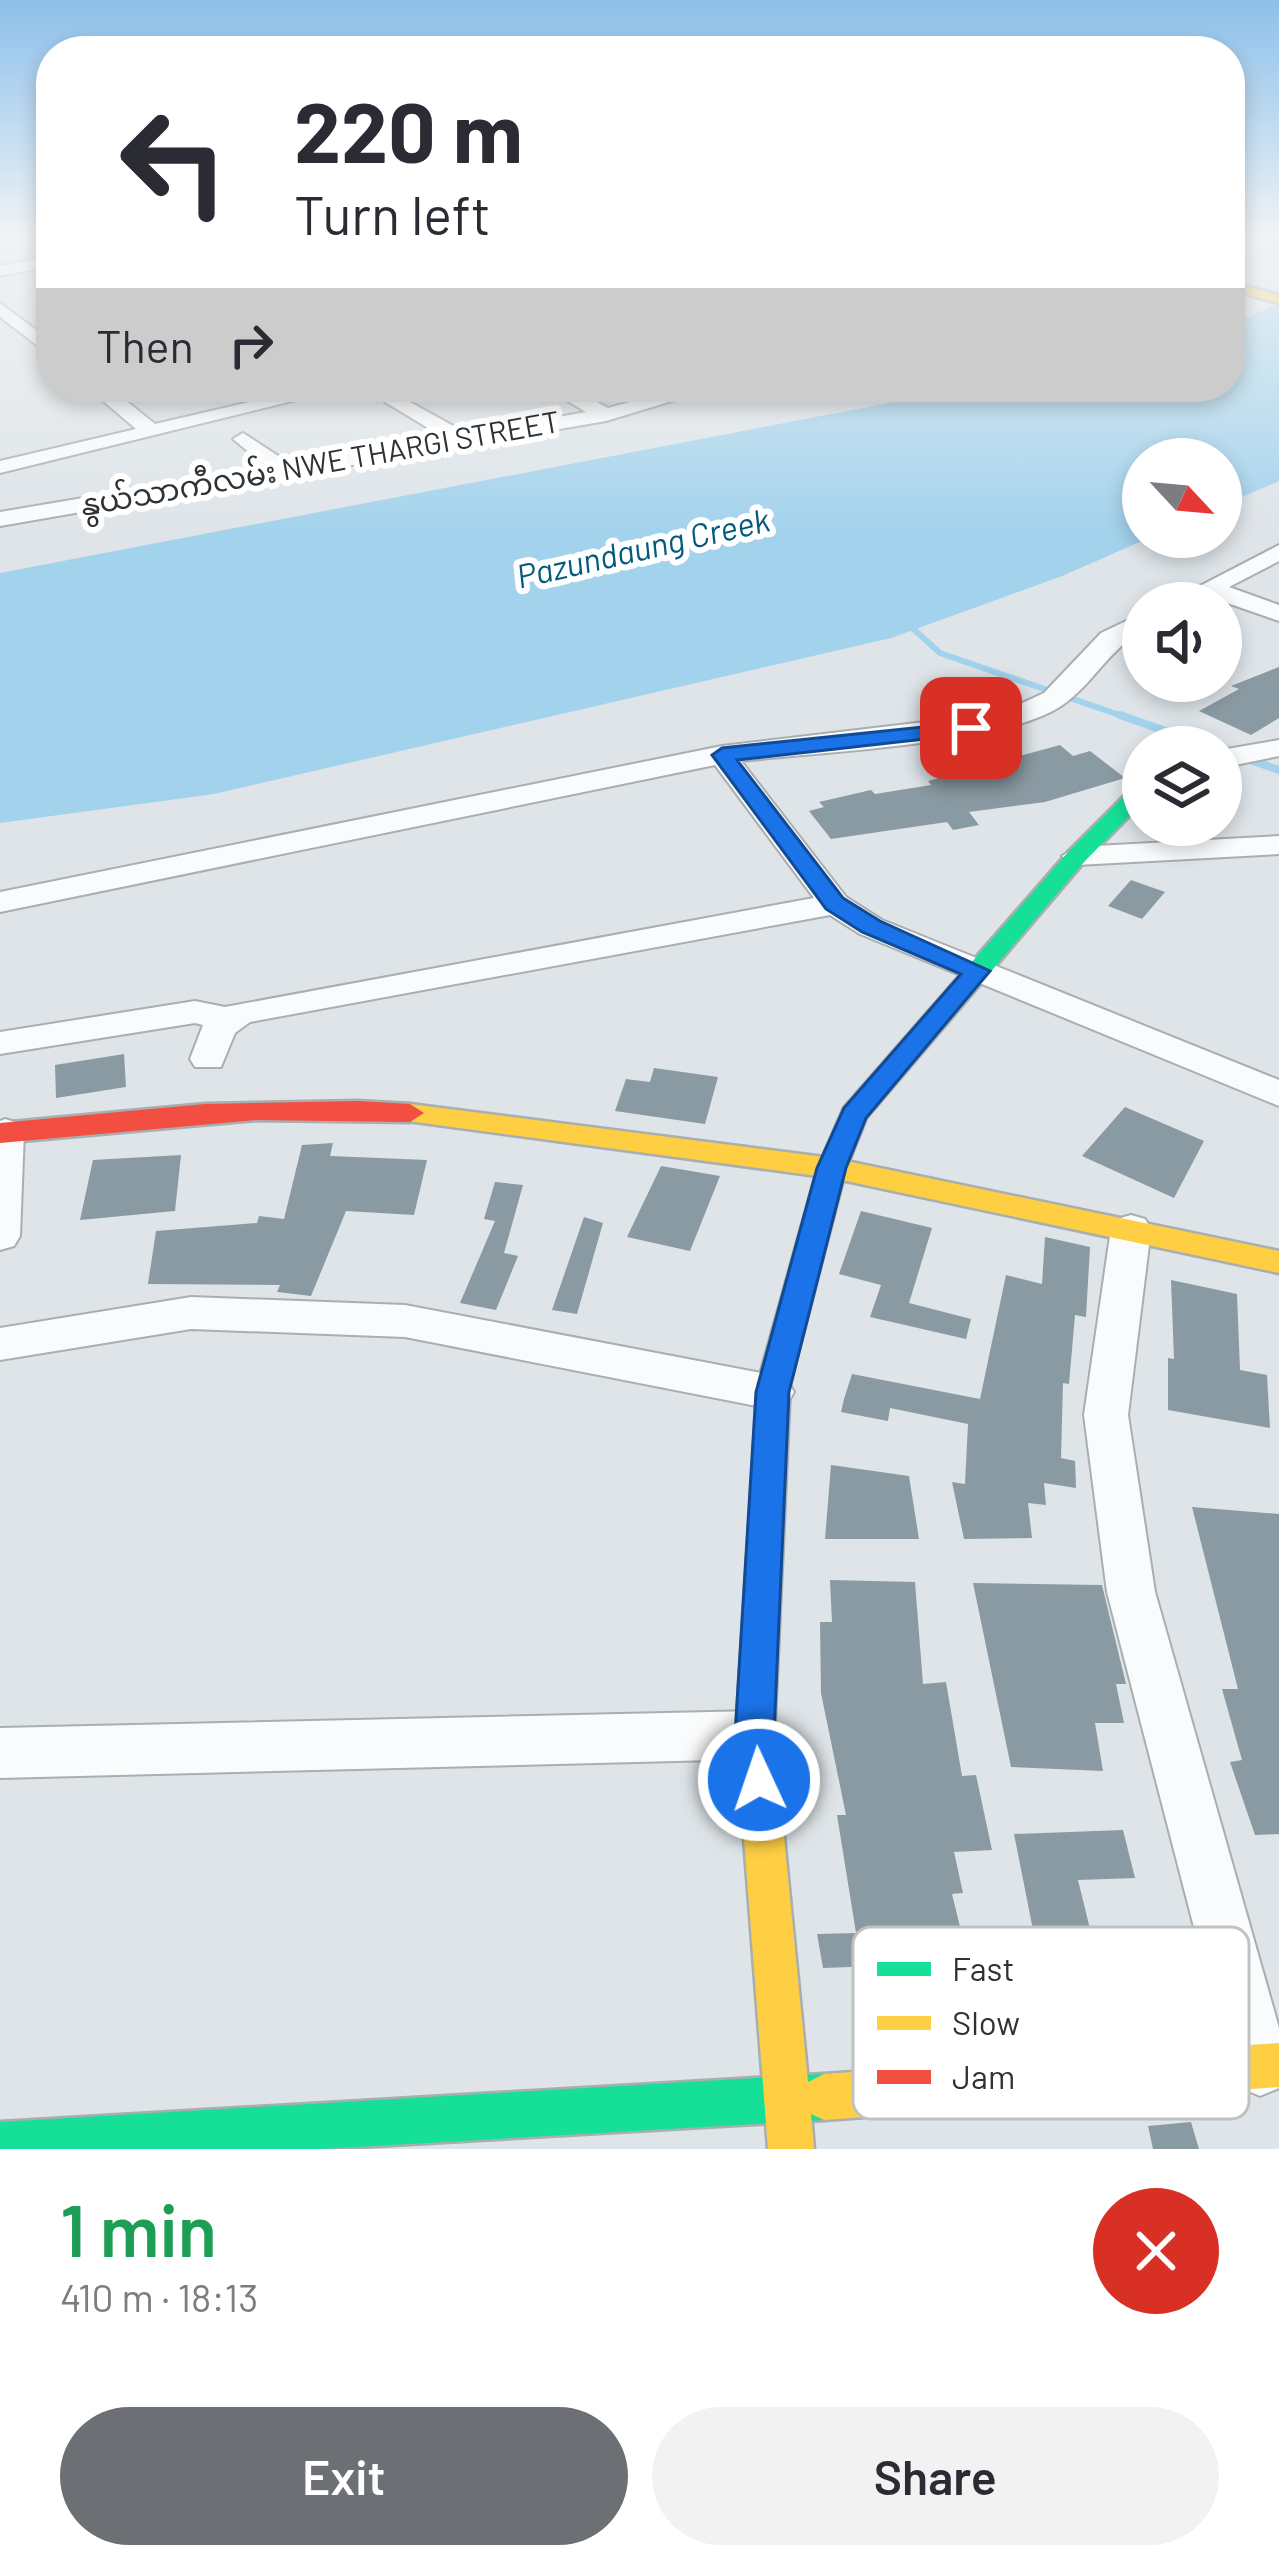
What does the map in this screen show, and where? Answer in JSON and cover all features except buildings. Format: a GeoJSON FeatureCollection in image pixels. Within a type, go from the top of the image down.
{"type":"FeatureCollection","features":[{"type":"Feature","properties":{"kind":"street"},"geometry":{"type":"LineString","coordinates":[[115,402],[151,431]]}},
{"type":"Feature","properties":{"kind":"street"},"geometry":{"type":"LineString","coordinates":[[0,466],[274,402]]}},
{"type":"Feature","properties":{"kind":"street"},"geometry":{"type":"LineString","coordinates":[[399,402],[462,440]]}},
{"type":"Feature","properties":{"kind":"street"},"geometry":{"type":"LineString","coordinates":[[581,402],[606,416]]}},
{"type":"Feature","properties":{"kind":"street","name":"နွယ်သာကီလမ်း NWE THARGI STREET"},"geometry":{"type":"LineString","coordinates":[[0,519],[606,416],[655,402]]}},
{"type":"Feature","properties":{"kind":"street"},"geometry":{"type":"LineString","coordinates":[[0,439],[26,461]]}},
{"type":"Feature","properties":{"kind":"street"},"geometry":{"type":"LineString","coordinates":[[243,439],[285,470]]}},
{"type":"Feature","properties":{"kind":"street"},"geometry":{"type":"LineString","coordinates":[[1221,582],[1279,552]]}},
{"type":"Feature","properties":{"kind":"street"},"geometry":{"type":"LineString","coordinates":[[1242,600],[1279,613]]}},
{"type":"Feature","properties":{"kind":"street"},"geometry":{"type":"LineString","coordinates":[[0,902],[722,755],[1007,721],[1060,694],[1111,638],[1122,632]]}},
{"type":"Feature","properties":{"kind":"street"},"geometry":{"type":"LineString","coordinates":[[722,755],[835,904],[871,927],[1279,1094]]}},
{"type":"Feature","properties":{"kind":"street"},"geometry":{"type":"LineString","coordinates":[[791,2149],[755,1735],[772,1392],[832,1168],[854,1114],[1077,856],[1122,811]]}},
{"type":"Feature","properties":{"kind":"street"},"geometry":{"type":"LineString","coordinates":[[1077,856],[1279,845]]}},
{"type":"Feature","properties":{"kind":"street"},"geometry":{"type":"LineString","coordinates":[[208,1059],[219,1027],[240,1012],[835,904]]}},
{"type":"Feature","properties":{"kind":"street"},"geometry":{"type":"LineString","coordinates":[[0,1043],[195,1012],[229,1018]]}},
{"type":"Feature","properties":{"kind":"street"},"geometry":{"type":"LineString","coordinates":[[0,1236],[2,1132],[189,1112],[326,1107],[457,1118],[832,1168],[1279,1262]]}},
{"type":"Feature","properties":{"kind":"street"},"geometry":{"type":"LineString","coordinates":[[1131,1229],[1106,1415],[1131,1592],[1229,1927]]}},
{"type":"Feature","properties":{"kind":"street"},"geometry":{"type":"LineString","coordinates":[[0,1344],[190,1312],[404,1322],[772,1392]]}},
{"type":"Feature","properties":{"kind":"street"},"geometry":{"type":"LineString","coordinates":[[0,1753],[755,1735]]}},
{"type":"Feature","properties":{"kind":"street"},"geometry":{"type":"LineString","coordinates":[[1249,1996],[1269,2065]]}},
{"type":"Feature","properties":{"kind":"street"},"geometry":{"type":"LineString","coordinates":[[0,2145],[853,2095]]}},
{"type":"Feature","properties":{"kind":"water","name":"Pazundaung Creek"},"geometry":{"type":"Polygon","coordinates":[[[1245,334],[1279,334],[1279,481],[1242,497],[1242,438],[1122,438],[1122,550],[1062,576],[891,638],[214,794],[0,823],[0,573],[895,402],[1245,402],[1245,334]]]}},
{"type":"Feature","properties":{"kind":"waterway"},"geometry":{"type":"LineString","coordinates":[[908,624],[940,653],[1128,718]]}},
{"type":"Feature","properties":{"kind":"waterway"},"geometry":{"type":"LineString","coordinates":[[1120,715],[1151,726]]}},
{"type":"Feature","properties":{"kind":"waterway"},"geometry":{"type":"LineString","coordinates":[[1242,757],[1279,770]]}},
{"type":"Feature","properties":{"kind":"traffic: fast"},"geometry":{"type":"LineString","coordinates":[[774,1383],[832,1168],[854,1115],[1077,856],[1122,811]]}},
{"type":"Feature","properties":{"kind":"traffic: fast"},"geometry":{"type":"LineString","coordinates":[[0,2145],[824,2097]]}},
{"type":"Feature","properties":{"kind":"traffic: slow"},"geometry":{"type":"LineString","coordinates":[[410,1113],[832,1168],[1279,1262]]}},
{"type":"Feature","properties":{"kind":"traffic: slow"},"geometry":{"type":"LineString","coordinates":[[774,1383],[755,1735],[791,2149]]}},
{"type":"Feature","properties":{"kind":"traffic: slow"},"geometry":{"type":"LineString","coordinates":[[1249,2067],[1279,2065]]}},
{"type":"Feature","properties":{"kind":"traffic: slow"},"geometry":{"type":"LineString","coordinates":[[824,2097],[853,2095]]}},
{"type":"Feature","properties":{"kind":"traffic: jam"},"geometry":{"type":"LineString","coordinates":[[0,1133],[256,1111],[410,1113]]}},
{"type":"Feature","properties":{"kind":"route"},"geometry":{"type":"LineString","coordinates":[[759,1780],[755,1735],[772,1392],[832,1168],[854,1114],[977,971],[871,927],[835,904],[722,755],[971,728]]}}]}
